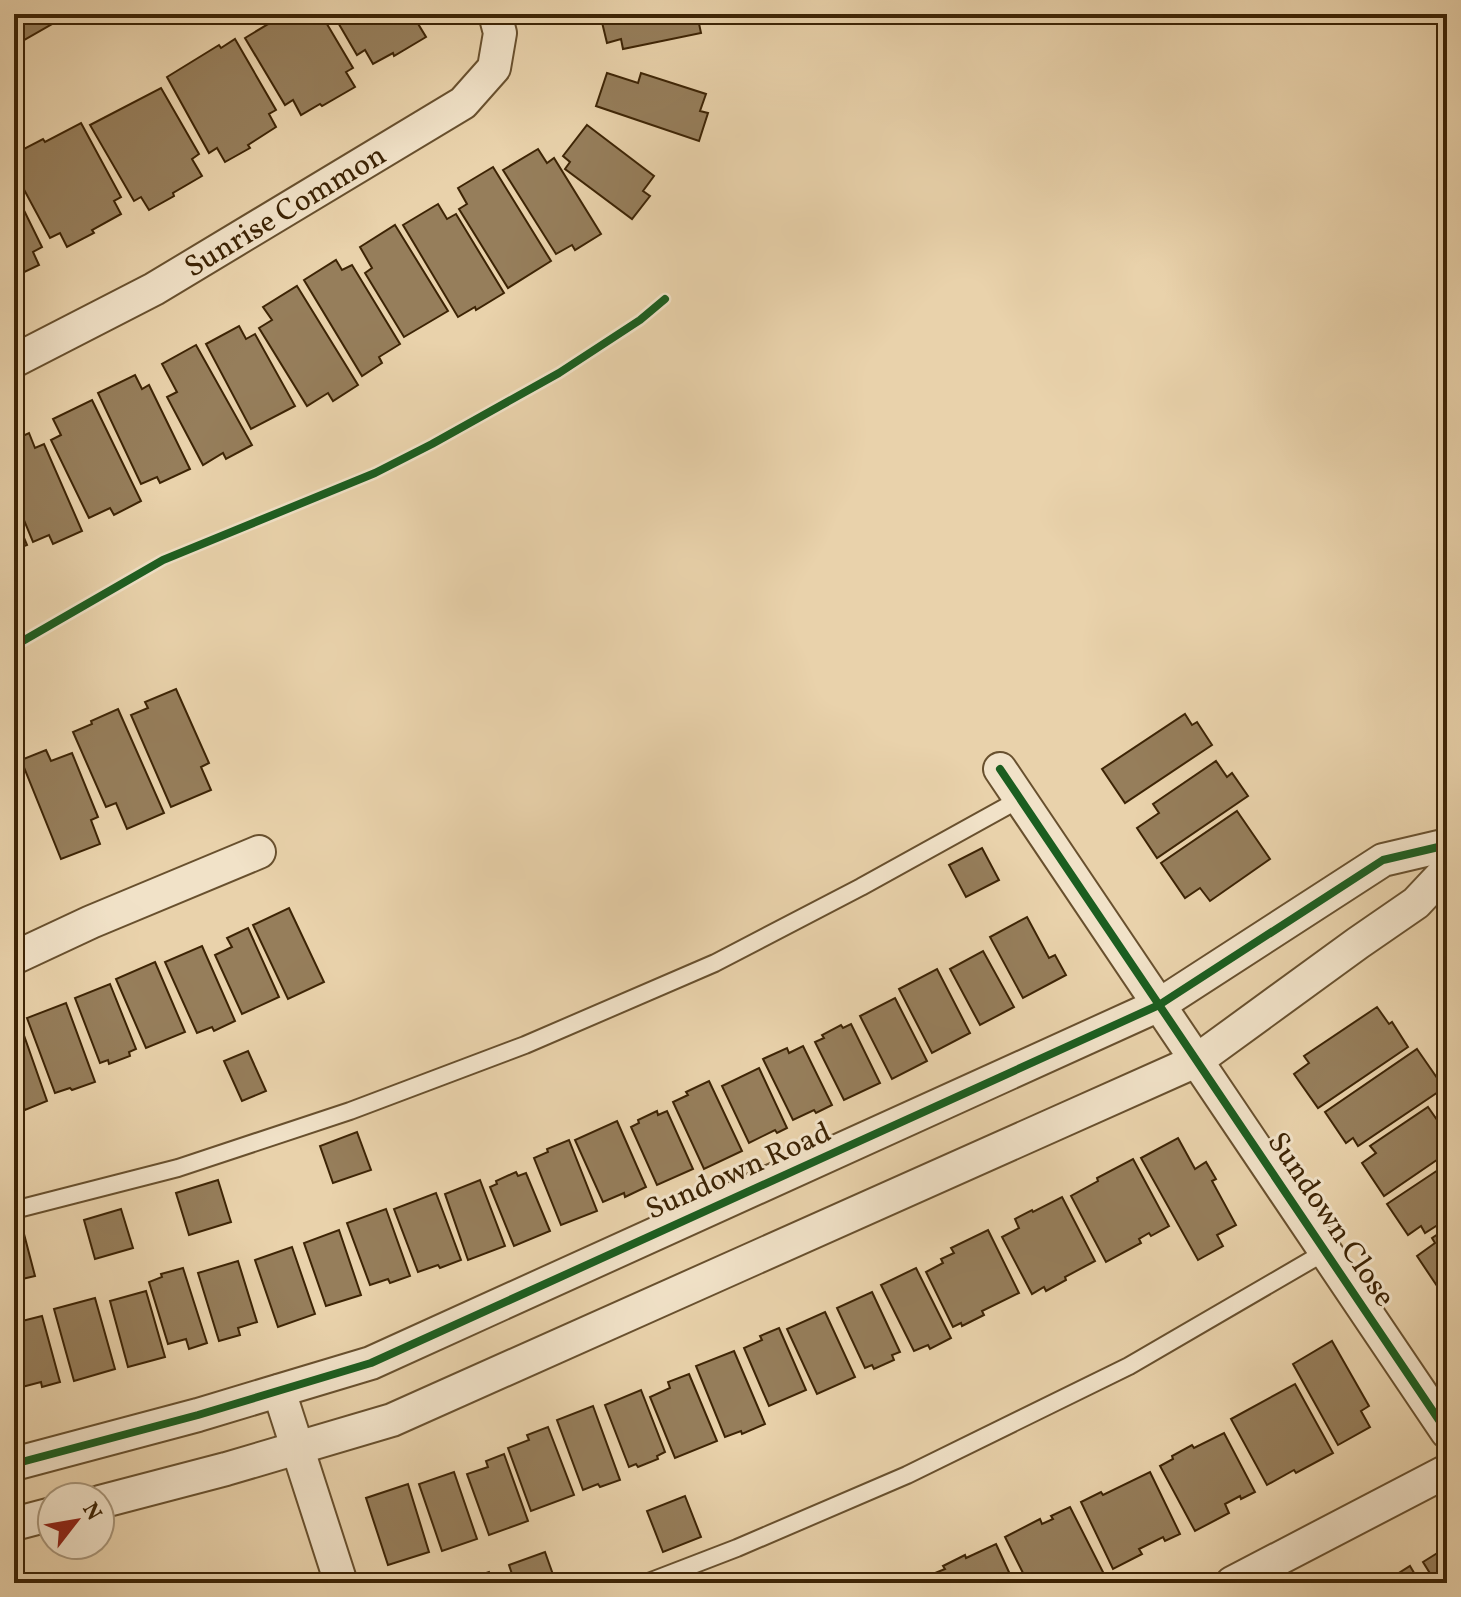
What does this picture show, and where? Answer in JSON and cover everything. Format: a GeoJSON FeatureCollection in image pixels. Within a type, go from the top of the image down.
{"type":"FeatureCollection","features":[{"type":"Feature","properties":{"kind":"street","name":"Sunrise Common"},"geometry":{"type":"LineString","coordinates":[[14,361],[154,289],[463,103],[494,68],[500,33],[495,14]]}},
{"type":"Feature","properties":{"kind":"street","name":"Sundown Close"},"geometry":{"type":"LineString","coordinates":[[1000,769],[1447,1432]]}},
{"type":"Feature","properties":{"kind":"street","name":"Sundown Road"},"geometry":{"type":"LineString","coordinates":[[14,1464],[198,1415],[371,1363],[1159,1005],[1383,860],[1447,845]]}},
{"type":"Feature","properties":{"kind":"street"},"geometry":{"type":"LineString","coordinates":[[14,958],[91,922],[259,852]]}},
{"type":"Feature","properties":{"kind":"street"},"geometry":{"type":"LineString","coordinates":[[116,1498],[392,1420],[1196,1061],[1416,903],[1447,870]]}},
{"type":"Feature","properties":{"kind":"street"},"geometry":{"type":"LineString","coordinates":[[279,1391],[341,1583]]}},
{"type":"Feature","properties":{"kind":"street"},"geometry":{"type":"LineString","coordinates":[[1232,1583],[1447,1471]]}},
{"type":"Feature","properties":{"kind":"street"},"geometry":{"type":"LineString","coordinates":[[14,1524],[36,1518]]}},
{"type":"Feature","properties":{"kind":"lane"},"geometry":{"type":"LineString","coordinates":[[14,1210],[178,1168],[350,1111],[525,1045],[715,963],[1020,799]]}},
{"type":"Feature","properties":{"kind":"lane"},"geometry":{"type":"LineString","coordinates":[[646,1583],[737,1548],[907,1475],[1129,1366],[1325,1252]]}},
{"type":"Feature","properties":{"kind":"building"},"geometry":{"type":"Polygon","coordinates":[[[14,14],[65,14],[17,44],[14,14]]]}},
{"type":"Feature","properties":{"kind":"building"},"geometry":{"type":"Polygon","coordinates":[[[276,14],[321,14],[353,68],[346,72],[355,87],[301,115],[293,100],[285,105],[245,38],[273,21],[271,17],[276,14]]]}},
{"type":"Feature","properties":{"kind":"building"},"geometry":{"type":"Polygon","coordinates":[[[333,14],[431,14],[417,22],[426,37],[394,56],[393,53],[373,64],[365,50],[357,55],[333,14]]]}},
{"type":"Feature","properties":{"kind":"building"},"geometry":{"type":"Polygon","coordinates":[[[600,14],[697,14],[701,33],[623,49],[621,39],[607,43],[600,14]]]}},
{"type":"Feature","properties":{"kind":"building"},"geometry":{"type":"Polygon","coordinates":[[[235,39],[276,110],[269,114],[276,127],[248,145],[250,148],[225,162],[217,148],[209,153],[167,77],[219,45],[221,48],[235,39]]]}},
{"type":"Feature","properties":{"kind":"building"},"geometry":{"type":"Polygon","coordinates":[[[607,73],[638,83],[641,73],[706,94],[700,111],[708,113],[699,141],[596,106],[607,73]]]}},
{"type":"Feature","properties":{"kind":"building"},"geometry":{"type":"Polygon","coordinates":[[[161,88],[199,154],[192,159],[202,176],[149,210],[141,197],[134,201],[90,125],[161,88]]]}},
{"type":"Feature","properties":{"kind":"building"},"geometry":{"type":"Polygon","coordinates":[[[81,123],[121,197],[114,201],[121,214],[67,247],[60,233],[50,238],[14,171],[14,154],[81,123]]]}},
{"type":"Feature","properties":{"kind":"building"},"geometry":{"type":"Polygon","coordinates":[[[587,125],[654,176],[643,191],[650,196],[632,219],[565,169],[570,162],[563,156],[587,125]]]}},
{"type":"Feature","properties":{"kind":"building"},"geometry":{"type":"Polygon","coordinates":[[[538,149],[547,163],[554,158],[601,234],[575,250],[572,245],[556,254],[503,170],[538,149]]]}},
{"type":"Feature","properties":{"kind":"building"},"geometry":{"type":"Polygon","coordinates":[[[493,167],[551,261],[508,288],[459,209],[467,204],[458,188],[493,167]]]}},
{"type":"Feature","properties":{"kind":"building"},"geometry":{"type":"Polygon","coordinates":[[[14,190],[42,247],[33,252],[39,265],[14,277],[14,190]]]}},
{"type":"Feature","properties":{"kind":"building"},"geometry":{"type":"Polygon","coordinates":[[[438,204],[447,219],[456,214],[504,293],[458,317],[403,225],[438,204]]]}},
{"type":"Feature","properties":{"kind":"building"},"geometry":{"type":"Polygon","coordinates":[[[395,225],[448,311],[404,337],[365,273],[372,268],[360,247],[395,225]]]}},
{"type":"Feature","properties":{"kind":"building"},"geometry":{"type":"Polygon","coordinates":[[[336,260],[342,270],[352,265],[400,344],[379,357],[382,363],[362,376],[304,280],[336,260]]]}},
{"type":"Feature","properties":{"kind":"building"},"geometry":{"type":"Polygon","coordinates":[[[297,286],[358,385],[333,401],[328,393],[307,406],[259,328],[272,320],[263,307],[297,286]]]}},
{"type":"Feature","properties":{"kind":"building"},"geometry":{"type":"Polygon","coordinates":[[[239,326],[246,339],[255,334],[295,406],[251,429],[206,344],[239,326]]]}},
{"type":"Feature","properties":{"kind":"building"},"geometry":{"type":"Polygon","coordinates":[[[196,345],[252,445],[226,459],[223,453],[203,465],[167,397],[177,392],[162,364],[196,345]]]}},
{"type":"Feature","properties":{"kind":"building"},"geometry":{"type":"Polygon","coordinates":[[[135,375],[142,389],[149,385],[190,469],[160,483],[157,477],[141,484],[98,393],[135,375]]]}},
{"type":"Feature","properties":{"kind":"building"},"geometry":{"type":"Polygon","coordinates":[[[92,400],[141,501],[114,515],[110,508],[89,518],[51,440],[61,435],[53,419],[92,400]]]}},
{"type":"Feature","properties":{"kind":"building"},"geometry":{"type":"Polygon","coordinates":[[[29,433],[35,448],[44,444],[82,531],[53,544],[49,535],[33,542],[14,496],[14,440],[29,433]]]}},
{"type":"Feature","properties":{"kind":"building"},"geometry":{"type":"Polygon","coordinates":[[[14,514],[27,545],[14,550],[14,514]]]}},
{"type":"Feature","properties":{"kind":"building"},"geometry":{"type":"Polygon","coordinates":[[[176,689],[209,763],[201,767],[211,790],[171,807],[131,715],[148,708],[145,702],[176,689]]]}},
{"type":"Feature","properties":{"kind":"building"},"geometry":{"type":"Polygon","coordinates":[[[118,709],[164,813],[127,829],[116,803],[106,807],[73,732],[118,709]]]}},
{"type":"Feature","properties":{"kind":"building"},"geometry":{"type":"Polygon","coordinates":[[[1185,714],[1192,725],[1197,722],[1212,745],[1125,803],[1102,769],[1185,714]]]}},
{"type":"Feature","properties":{"kind":"building"},"geometry":{"type":"Polygon","coordinates":[[[46,750],[51,761],[72,753],[98,817],[91,820],[100,844],[61,859],[21,760],[46,750]]]}},
{"type":"Feature","properties":{"kind":"building"},"geometry":{"type":"Polygon","coordinates":[[[1216,761],[1227,777],[1232,773],[1248,796],[1157,858],[1137,828],[1159,813],[1153,804],[1216,761]]]}},
{"type":"Feature","properties":{"kind":"building"},"geometry":{"type":"Polygon","coordinates":[[[1237,811],[1270,859],[1210,901],[1200,888],[1185,898],[1161,863],[1237,811]]]}},
{"type":"Feature","properties":{"kind":"building"},"geometry":{"type":"Polygon","coordinates":[[[982,848],[999,880],[966,897],[949,865],[982,848]]]}},
{"type":"Feature","properties":{"kind":"building"},"geometry":{"type":"Polygon","coordinates":[[[289,908],[324,982],[288,999],[253,925],[289,908]]]}},
{"type":"Feature","properties":{"kind":"building"},"geometry":{"type":"Polygon","coordinates":[[[1027,917],[1049,958],[1055,955],[1066,975],[1023,998],[990,937],[1027,917]]]}},
{"type":"Feature","properties":{"kind":"building"},"geometry":{"type":"Polygon","coordinates":[[[248,928],[279,997],[242,1014],[215,955],[232,947],[227,938],[248,928]]]}},
{"type":"Feature","properties":{"kind":"building"},"geometry":{"type":"Polygon","coordinates":[[[202,946],[235,1021],[214,1031],[212,1027],[197,1033],[165,962],[202,946]]]}},
{"type":"Feature","properties":{"kind":"building"},"geometry":{"type":"Polygon","coordinates":[[[983,951],[1014,1007],[980,1025],[950,969],[983,951]]]}},
{"type":"Feature","properties":{"kind":"building"},"geometry":{"type":"Polygon","coordinates":[[[155,962],[185,1032],[146,1048],[116,979],[155,962]]]}},
{"type":"Feature","properties":{"kind":"building"},"geometry":{"type":"Polygon","coordinates":[[[937,969],[970,1033],[932,1053],[899,989],[937,969]]]}},
{"type":"Feature","properties":{"kind":"building"},"geometry":{"type":"Polygon","coordinates":[[[110,984],[136,1049],[129,1052],[130,1056],[109,1064],[108,1060],[100,1063],[75,998],[110,984]]]}},
{"type":"Feature","properties":{"kind":"building"},"geometry":{"type":"Polygon","coordinates":[[[895,998],[927,1061],[892,1079],[860,1016],[895,998]]]}},
{"type":"Feature","properties":{"kind":"building"},"geometry":{"type":"Polygon","coordinates":[[[66,1003],[95,1082],[55,1093],[27,1018],[66,1003]]]}},
{"type":"Feature","properties":{"kind":"building"},"geometry":{"type":"Polygon","coordinates":[[[1377,1007],[1389,1024],[1392,1022],[1408,1047],[1318,1108],[1294,1074],[1309,1063],[1304,1056],[1377,1007]]]}},
{"type":"Feature","properties":{"kind":"building"},"geometry":{"type":"Polygon","coordinates":[[[20,1024],[47,1101],[25,1110],[23,1105],[14,1109],[14,1027],[20,1024]]]}},
{"type":"Feature","properties":{"kind":"building"},"geometry":{"type":"Polygon","coordinates":[[[851,1024],[880,1083],[844,1100],[815,1042],[841,1025],[843,1028],[851,1024]]]}},
{"type":"Feature","properties":{"kind":"building"},"geometry":{"type":"Polygon","coordinates":[[[803,1046],[832,1105],[793,1120],[763,1059],[787,1048],[789,1053],[803,1046]]]}},
{"type":"Feature","properties":{"kind":"building"},"geometry":{"type":"Polygon","coordinates":[[[1417,1049],[1444,1088],[1358,1146],[1353,1138],[1346,1143],[1325,1112],[1417,1049]]]}},
{"type":"Feature","properties":{"kind":"building"},"geometry":{"type":"Polygon","coordinates":[[[248,1051],[266,1091],[242,1101],[224,1061],[248,1051]]]}},
{"type":"Feature","properties":{"kind":"building"},"geometry":{"type":"Polygon","coordinates":[[[759,1068],[787,1128],[777,1133],[775,1130],[749,1143],[722,1086],[759,1068]]]}},
{"type":"Feature","properties":{"kind":"building"},"geometry":{"type":"Polygon","coordinates":[[[709,1081],[742,1151],[704,1169],[673,1102],[709,1081]]]}},
{"type":"Feature","properties":{"kind":"building"},"geometry":{"type":"Polygon","coordinates":[[[1428,1107],[1440,1124],[1447,1119],[1447,1153],[1384,1196],[1362,1163],[1376,1153],[1370,1146],[1428,1107]]]}},
{"type":"Feature","properties":{"kind":"building"},"geometry":{"type":"Polygon","coordinates":[[[657,1111],[658,1115],[667,1111],[693,1169],[657,1185],[631,1127],[657,1111]]]}},
{"type":"Feature","properties":{"kind":"building"},"geometry":{"type":"Polygon","coordinates":[[[617,1121],[646,1187],[625,1197],[624,1193],[603,1202],[575,1140],[617,1121]]]}},
{"type":"Feature","properties":{"kind":"building"},"geometry":{"type":"Polygon","coordinates":[[[357,1132],[371,1170],[333,1183],[320,1146],[357,1132]]]}},
{"type":"Feature","properties":{"kind":"building"},"geometry":{"type":"Polygon","coordinates":[[[1178,1138],[1195,1169],[1206,1162],[1216,1179],[1212,1181],[1236,1225],[1217,1235],[1223,1246],[1198,1260],[1141,1158],[1178,1138]]]}},
{"type":"Feature","properties":{"kind":"building"},"geometry":{"type":"Polygon","coordinates":[[[569,1140],[597,1211],[561,1225],[534,1158],[569,1140]]]}},
{"type":"Feature","properties":{"kind":"building"},"geometry":{"type":"Polygon","coordinates":[[[1133,1159],[1169,1226],[1151,1236],[1149,1233],[1139,1239],[1141,1243],[1106,1262],[1071,1196],[1133,1159]]]}},
{"type":"Feature","properties":{"kind":"building"},"geometry":{"type":"Polygon","coordinates":[[[1447,1164],[1447,1219],[1425,1233],[1421,1226],[1408,1235],[1387,1204],[1447,1164]]]}},
{"type":"Feature","properties":{"kind":"building"},"geometry":{"type":"Polygon","coordinates":[[[516,1172],[518,1176],[526,1173],[550,1231],[514,1246],[490,1187],[516,1172]]]}},
{"type":"Feature","properties":{"kind":"building"},"geometry":{"type":"Polygon","coordinates":[[[218,1180],[231,1222],[189,1235],[176,1193],[218,1180]]]}},
{"type":"Feature","properties":{"kind":"building"},"geometry":{"type":"Polygon","coordinates":[[[480,1180],[505,1246],[468,1260],[445,1194],[480,1180]]]}},
{"type":"Feature","properties":{"kind":"building"},"geometry":{"type":"Polygon","coordinates":[[[436,1193],[461,1260],[418,1272],[394,1209],[436,1193]]]}},
{"type":"Feature","properties":{"kind":"building"},"geometry":{"type":"Polygon","coordinates":[[[1062,1197],[1095,1261],[1046,1291],[1044,1287],[1032,1294],[1002,1237],[1019,1228],[1015,1219],[1062,1197]]]}},
{"type":"Feature","properties":{"kind":"building"},"geometry":{"type":"Polygon","coordinates":[[[121,1209],[133,1248],[95,1259],[84,1220],[121,1209]]]}},
{"type":"Feature","properties":{"kind":"building"},"geometry":{"type":"Polygon","coordinates":[[[386,1209],[410,1276],[390,1283],[388,1279],[370,1285],[347,1223],[386,1209]]]}},
{"type":"Feature","properties":{"kind":"building"},"geometry":{"type":"Polygon","coordinates":[[[1447,1228],[1447,1284],[1439,1289],[1417,1256],[1435,1243],[1432,1238],[1447,1228]]]}},
{"type":"Feature","properties":{"kind":"building"},"geometry":{"type":"Polygon","coordinates":[[[339,1230],[361,1295],[326,1306],[304,1243],[339,1230]]]}},
{"type":"Feature","properties":{"kind":"building"},"geometry":{"type":"Polygon","coordinates":[[[988,1230],[1019,1293],[982,1311],[984,1315],[953,1327],[926,1272],[954,1253],[951,1248],[988,1230]]]}},
{"type":"Feature","properties":{"kind":"building"},"geometry":{"type":"Polygon","coordinates":[[[24,1234],[35,1276],[14,1281],[14,1236],[24,1234]]]}},
{"type":"Feature","properties":{"kind":"building"},"geometry":{"type":"Polygon","coordinates":[[[292,1247],[315,1314],[278,1327],[255,1260],[292,1247]]]}},
{"type":"Feature","properties":{"kind":"building"},"geometry":{"type":"Polygon","coordinates":[[[238,1261],[257,1322],[238,1328],[240,1335],[219,1341],[198,1273],[238,1261]]]}},
{"type":"Feature","properties":{"kind":"building"},"geometry":{"type":"Polygon","coordinates":[[[183,1268],[207,1343],[189,1349],[186,1339],[168,1344],[149,1282],[162,1277],[161,1274],[183,1268]]]}},
{"type":"Feature","properties":{"kind":"building"},"geometry":{"type":"Polygon","coordinates":[[[916,1268],[951,1338],[930,1349],[928,1345],[914,1351],[881,1285],[916,1268]]]}},
{"type":"Feature","properties":{"kind":"building"},"geometry":{"type":"Polygon","coordinates":[[[146,1291],[165,1357],[128,1367],[110,1301],[146,1291]]]}},
{"type":"Feature","properties":{"kind":"building"},"geometry":{"type":"Polygon","coordinates":[[[872,1292],[900,1352],[892,1355],[894,1360],[874,1369],[872,1365],[865,1368],[837,1308],[872,1292]]]}},
{"type":"Feature","properties":{"kind":"building"},"geometry":{"type":"Polygon","coordinates":[[[95,1298],[115,1369],[74,1381],[54,1309],[95,1298]]]}},
{"type":"Feature","properties":{"kind":"building"},"geometry":{"type":"Polygon","coordinates":[[[825,1312],[855,1377],[817,1394],[787,1329],[825,1312]]]}},
{"type":"Feature","properties":{"kind":"building"},"geometry":{"type":"Polygon","coordinates":[[[42,1316],[60,1382],[42,1387],[41,1382],[22,1387],[14,1358],[14,1323],[42,1316]]]}},
{"type":"Feature","properties":{"kind":"building"},"geometry":{"type":"Polygon","coordinates":[[[779,1328],[806,1390],[769,1406],[744,1348],[762,1340],[760,1336],[779,1328]]]}},
{"type":"Feature","properties":{"kind":"building"},"geometry":{"type":"Polygon","coordinates":[[[1332,1341],[1369,1406],[1361,1411],[1370,1427],[1338,1445],[1293,1364],[1332,1341]]]}},
{"type":"Feature","properties":{"kind":"building"},"geometry":{"type":"Polygon","coordinates":[[[734,1351],[765,1424],[742,1434],[741,1431],[725,1437],[696,1366],[734,1351]]]}},
{"type":"Feature","properties":{"kind":"building"},"geometry":{"type":"Polygon","coordinates":[[[689,1374],[717,1441],[675,1458],[650,1397],[670,1388],[668,1382],[689,1374]]]}},
{"type":"Feature","properties":{"kind":"building"},"geometry":{"type":"Polygon","coordinates":[[[1295,1384],[1333,1453],[1267,1485],[1231,1419],[1295,1384]]]}},
{"type":"Feature","properties":{"kind":"building"},"geometry":{"type":"Polygon","coordinates":[[[641,1390],[665,1452],[657,1456],[658,1459],[629,1467],[605,1405],[641,1390]]]}},
{"type":"Feature","properties":{"kind":"building"},"geometry":{"type":"Polygon","coordinates":[[[593,1406],[620,1480],[583,1490],[557,1420],[593,1406]]]}},
{"type":"Feature","properties":{"kind":"building"},"geometry":{"type":"Polygon","coordinates":[[[548,1427],[574,1495],[531,1511],[508,1448],[529,1440],[527,1435],[548,1427]]]}},
{"type":"Feature","properties":{"kind":"building"},"geometry":{"type":"Polygon","coordinates":[[[1224,1433],[1255,1492],[1225,1504],[1229,1513],[1195,1531],[1160,1466],[1192,1445],[1194,1448],[1224,1433]]]}},
{"type":"Feature","properties":{"kind":"building"},"geometry":{"type":"Polygon","coordinates":[[[504,1454],[528,1521],[489,1535],[467,1474],[488,1467],[486,1461],[504,1454]]]}},
{"type":"Feature","properties":{"kind":"building"},"geometry":{"type":"Polygon","coordinates":[[[454,1472],[477,1539],[442,1551],[419,1484],[454,1472]]]}},
{"type":"Feature","properties":{"kind":"building"},"geometry":{"type":"Polygon","coordinates":[[[1150,1472],[1180,1534],[1165,1541],[1163,1537],[1139,1549],[1142,1554],[1113,1569],[1081,1502],[1150,1472]]]}},
{"type":"Feature","properties":{"kind":"building"},"geometry":{"type":"Polygon","coordinates":[[[408,1484],[429,1552],[388,1565],[366,1498],[408,1484]]]}},
{"type":"Feature","properties":{"kind":"building"},"geometry":{"type":"Polygon","coordinates":[[[685,1496],[701,1537],[663,1552],[647,1511],[685,1496]]]}},
{"type":"Feature","properties":{"kind":"building"},"geometry":{"type":"Polygon","coordinates":[[[1070,1507],[1105,1576],[1090,1583],[1028,1583],[1005,1537],[1040,1519],[1042,1524],[1053,1519],[1051,1516],[1070,1507]]]}},
{"type":"Feature","properties":{"kind":"building"},"geometry":{"type":"Polygon","coordinates":[[[996,1544],[1014,1583],[933,1583],[930,1575],[945,1569],[943,1566],[996,1544]]]}},
{"type":"Feature","properties":{"kind":"building"},"geometry":{"type":"Polygon","coordinates":[[[1447,1547],[1447,1583],[1436,1583],[1423,1562],[1447,1547]]]}},
{"type":"Feature","properties":{"kind":"building"},"geometry":{"type":"Polygon","coordinates":[[[545,1552],[556,1583],[515,1583],[509,1565],[545,1552]]]}},
{"type":"Feature","properties":{"kind":"building"},"geometry":{"type":"Polygon","coordinates":[[[1410,1566],[1420,1583],[1383,1583],[1410,1566]]]}},
{"type":"Feature","properties":{"kind":"building"},"geometry":{"type":"Polygon","coordinates":[[[489,1572],[493,1583],[457,1583],[489,1572]]]}},
{"type":"Feature","properties":{"kind":"cycle path"},"geometry":{"type":"LineString","coordinates":[[14,646],[163,560],[375,473],[432,444],[559,373],[640,320],[665,299]]}},
{"type":"Feature","properties":{"kind":"cycle path"},"geometry":{"type":"LineString","coordinates":[[1000,769],[1447,1432]]}},
{"type":"Feature","properties":{"kind":"cycle path"},"geometry":{"type":"LineString","coordinates":[[14,1464],[198,1415],[371,1363],[1159,1005],[1383,860],[1447,845]]}}]}
